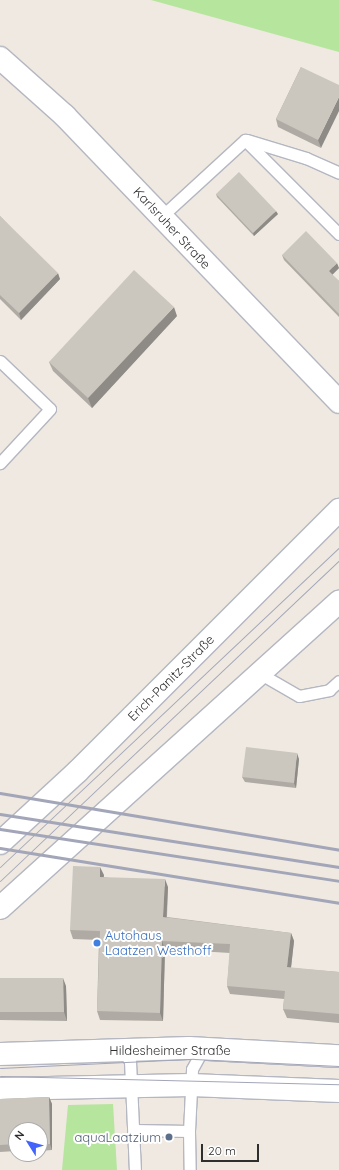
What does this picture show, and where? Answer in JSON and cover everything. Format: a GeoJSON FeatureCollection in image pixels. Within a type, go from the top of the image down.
{"type":"FeatureCollection","features":[{"type":"Feature","properties":{"kind":"main road","name":"Karlsruher Straße"},"geometry":{"type":"LineString","coordinates":[[0,58],[65,116],[339,402]]}},
{"type":"Feature","properties":{"kind":"main road","name":"Erich-Panitz-Straße"},"geometry":{"type":"LineString","coordinates":[[0,842],[77,772],[339,510]]}},
{"type":"Feature","properties":{"kind":"main road"},"geometry":{"type":"LineString","coordinates":[[0,908],[339,602]]}},
{"type":"Feature","properties":{"kind":"main road","name":"Hildesheimer Straße"},"geometry":{"type":"LineString","coordinates":[[0,1054],[122,1049],[203,1048],[339,1056]]}},
{"type":"Feature","properties":{"kind":"main road"},"geometry":{"type":"LineString","coordinates":[[0,1089],[191,1085],[339,1091]]}},
{"type":"Feature","properties":{"kind":"lane"},"geometry":{"type":"LineString","coordinates":[[162,216],[245,140]]}},
{"type":"Feature","properties":{"kind":"lane"},"geometry":{"type":"LineString","coordinates":[[245,140],[306,158],[339,173]]}},
{"type":"Feature","properties":{"kind":"lane"},"geometry":{"type":"LineString","coordinates":[[245,140],[339,234]]}},
{"type":"Feature","properties":{"kind":"lane"},"geometry":{"type":"LineString","coordinates":[[0,361],[50,409],[0,463]]}},
{"type":"Feature","properties":{"kind":"lane"},"geometry":{"type":"LineString","coordinates":[[259,673],[299,696],[329,690],[339,681]]}},
{"type":"Feature","properties":{"kind":"lane"},"geometry":{"type":"LineString","coordinates":[[190,1170],[189,1131],[191,1085],[194,1059],[203,1048]]}},
{"type":"Feature","properties":{"kind":"lane"},"geometry":{"type":"LineString","coordinates":[[122,1049],[130,1061],[135,1170]]}},
{"type":"Feature","properties":{"kind":"lane"},"geometry":{"type":"LineString","coordinates":[[134,1130],[189,1131]]}},
{"type":"Feature","properties":{"kind":"green space"},"geometry":{"type":"Polygon","coordinates":[[[151,0],[339,0],[339,52],[151,0]]]}},
{"type":"Feature","properties":{"kind":"green space"},"geometry":{"type":"Polygon","coordinates":[[[113,1104],[117,1170],[62,1170],[68,1105],[113,1104]]]}},
{"type":"Feature","properties":{"kind":"building"},"geometry":{"type":"Polygon","coordinates":[[[301,67],[339,85],[339,97],[318,140],[276,119],[301,67]]]}},
{"type":"Feature","properties":{"kind":"building"},"geometry":{"type":"Polygon","coordinates":[[[239,172],[276,211],[253,233],[216,194],[239,172]]]}},
{"type":"Feature","properties":{"kind":"building"},"geometry":{"type":"Polygon","coordinates":[[[0,216],[58,273],[19,313],[0,295],[0,216]]]}},
{"type":"Feature","properties":{"kind":"building"},"geometry":{"type":"Polygon","coordinates":[[[306,231],[337,263],[329,271],[339,281],[339,314],[282,255],[306,231]]]}},
{"type":"Feature","properties":{"kind":"building"},"geometry":{"type":"Polygon","coordinates":[[[134,270],[174,307],[88,398],[49,362],[134,270]]]}},
{"type":"Feature","properties":{"kind":"building"},"geometry":{"type":"Polygon","coordinates":[[[246,747],[297,753],[294,783],[242,777],[246,747]]]}},
{"type":"Feature","properties":{"kind":"building"},"geometry":{"type":"Polygon","coordinates":[[[73,866],[100,867],[100,877],[165,879],[163,917],[291,933],[287,967],[339,972],[339,1014],[283,1009],[285,991],[227,986],[230,944],[162,941],[160,1013],[97,1011],[100,931],[70,930],[73,866]]]}},
{"type":"Feature","properties":{"kind":"building"},"geometry":{"type":"Polygon","coordinates":[[[0,978],[63,978],[64,1012],[0,1012],[0,978]]]}},
{"type":"Feature","properties":{"kind":"building"},"geometry":{"type":"Polygon","coordinates":[[[49,1097],[50,1144],[48,1144],[48,1122],[8,1122],[8,1144],[0,1145],[0,1099],[49,1097]]]}},
{"type":"Feature","properties":{"kind":"tram line"},"geometry":{"type":"LineString","coordinates":[[0,867],[339,547]]}},
{"type":"Feature","properties":{"kind":"tram line"},"geometry":{"type":"LineString","coordinates":[[0,881],[339,560]]}},
{"type":"Feature","properties":{"kind":"tram line"},"geometry":{"type":"LineString","coordinates":[[0,1068],[194,1059],[339,1066]]}},
{"type":"Feature","properties":{"kind":"tram line"},"geometry":{"type":"LineString","coordinates":[[0,1076],[339,1084]]}},
{"type":"Feature","properties":{"kind":"railway"},"geometry":{"type":"LineString","coordinates":[[0,793],[339,850]]}},
{"type":"Feature","properties":{"kind":"railway"},"geometry":{"type":"LineString","coordinates":[[0,814],[339,867]]}},
{"type":"Feature","properties":{"kind":"railway"},"geometry":{"type":"LineString","coordinates":[[0,829],[339,881]]}},
{"type":"Feature","properties":{"kind":"railway"},"geometry":{"type":"LineString","coordinates":[[0,848],[339,903]]}},
{"type":"Feature","properties":{"kind":"place","name":"Autohaus Laatzen Westhoff"},"geometry":{"type":"Point","coordinates":[97,943]}},
{"type":"Feature","properties":{"kind":"place","name":"aquaLaatzium"},"geometry":{"type":"Point","coordinates":[169,1137]}}]}
